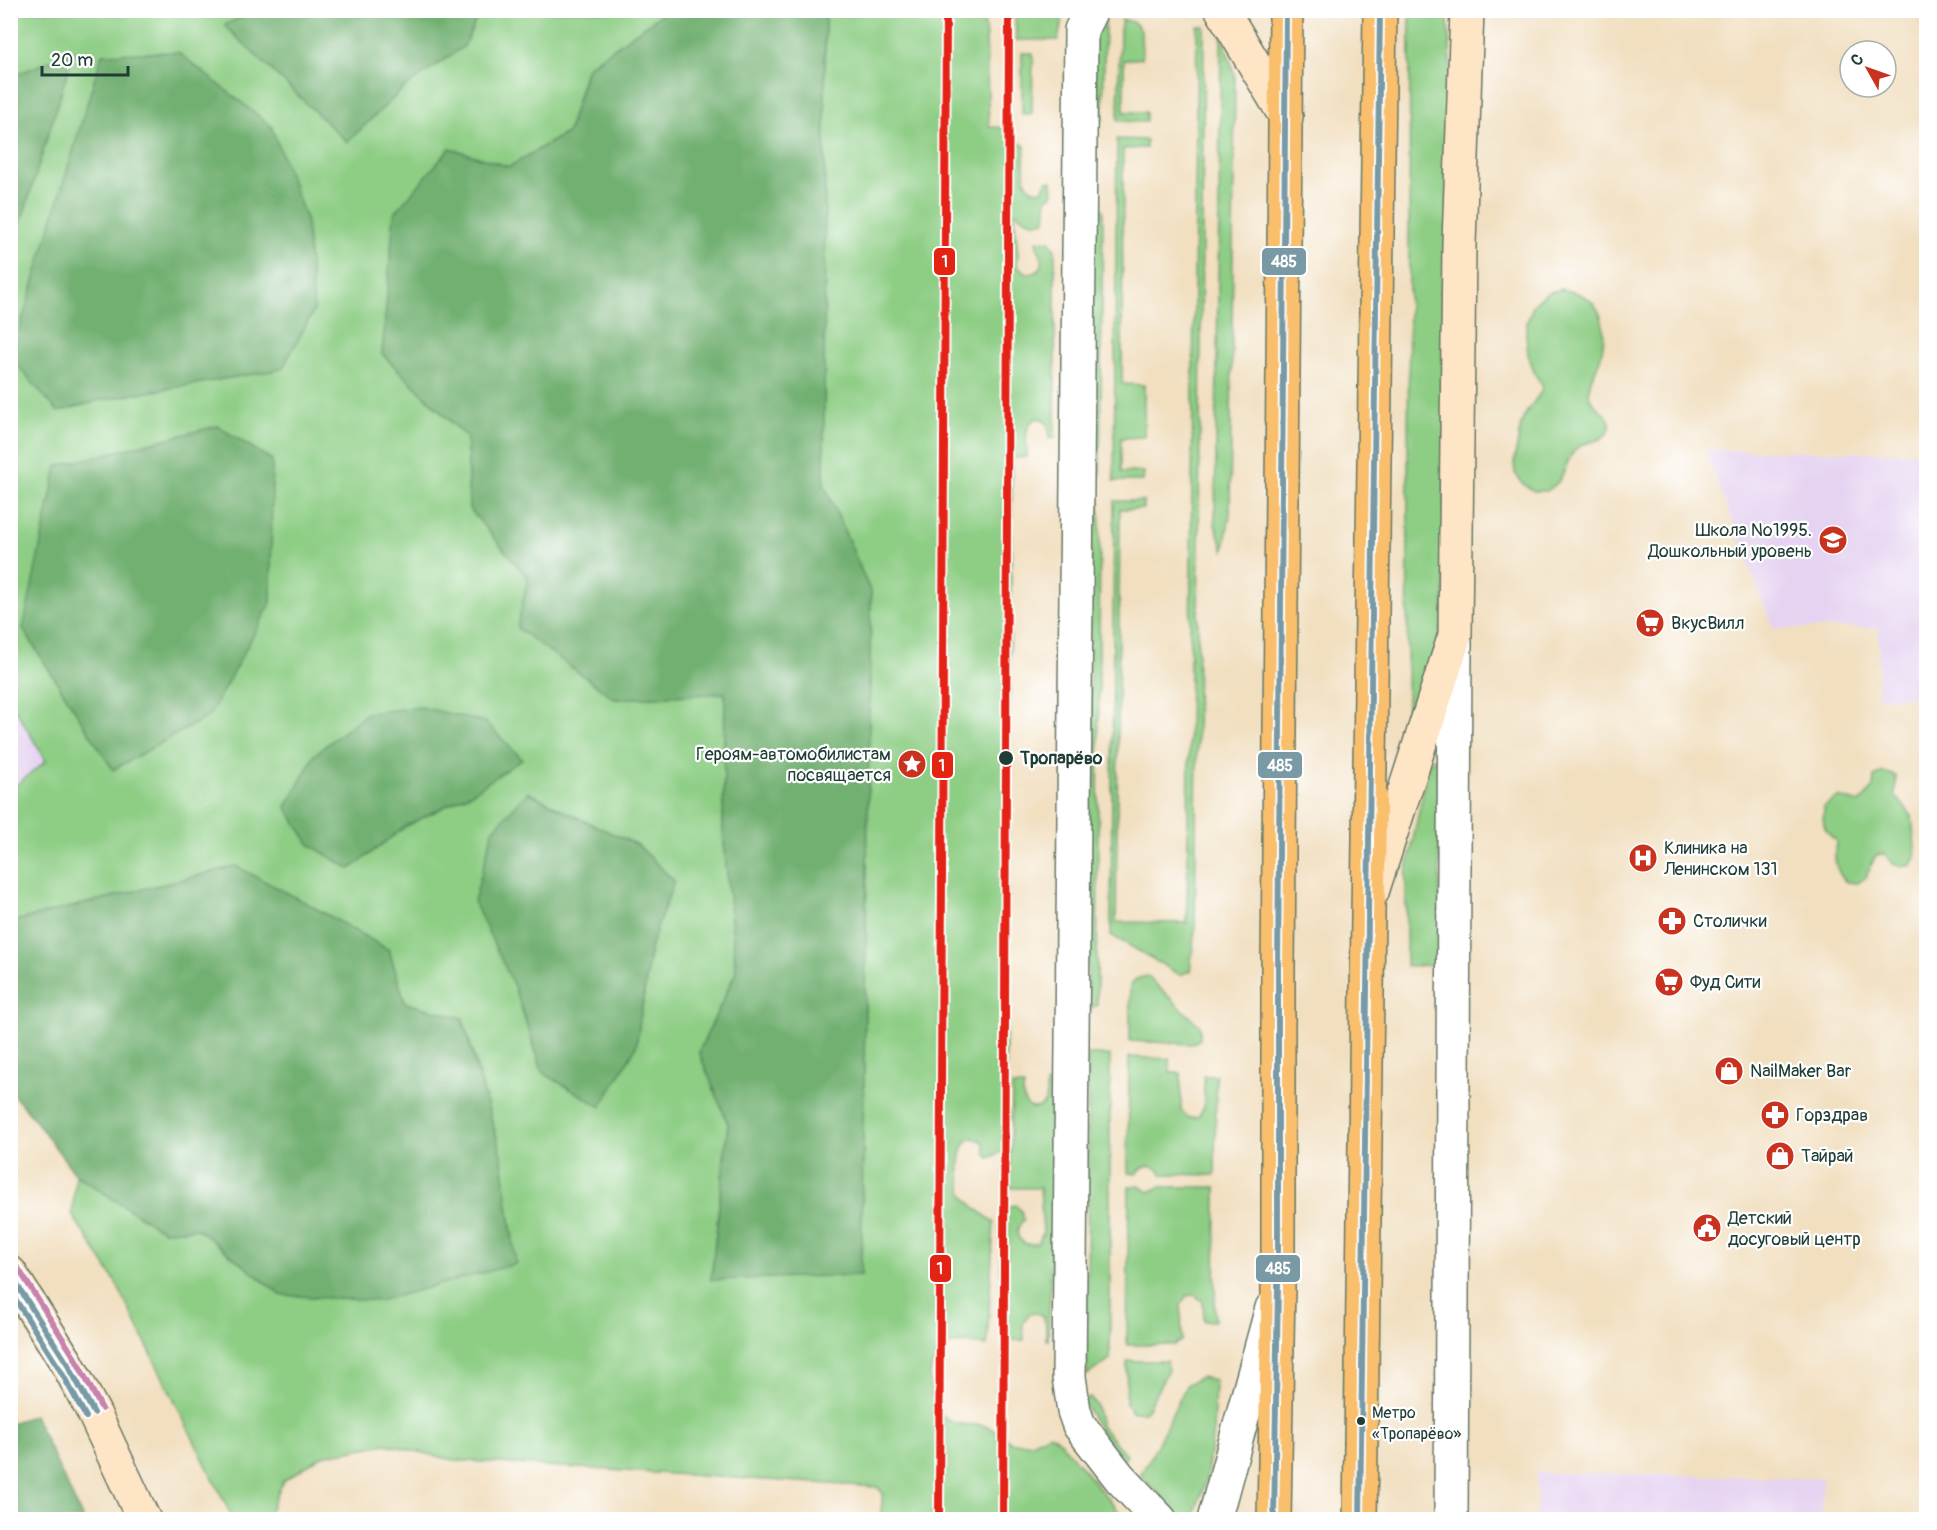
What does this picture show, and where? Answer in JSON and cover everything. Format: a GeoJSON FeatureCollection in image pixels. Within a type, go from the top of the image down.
{"type":"FeatureCollection","features":[{"type":"Feature","properties":{"kind":"main road"},"geometry":{"type":"LineString","coordinates":[[1222,10],[1286,117]]}},
{"type":"Feature","properties":{"kind":"main road"},"geometry":{"type":"LineString","coordinates":[[1274,1520],[1278,1286],[1278,957],[1286,10]]}},
{"type":"Feature","properties":{"kind":"main road"},"geometry":{"type":"LineString","coordinates":[[1360,1520],[1380,10]]}},
{"type":"Feature","properties":{"kind":"main road"},"geometry":{"type":"LineString","coordinates":[[1367,906],[1455,634],[1458,264],[1467,10]]}},
{"type":"Feature","properties":{"kind":"main road"},"geometry":{"type":"LineString","coordinates":[[10,1273],[67,1363],[94,1413],[144,1520]]}},
{"type":"Feature","properties":{"kind":"street"},"geometry":{"type":"LineString","coordinates":[[1091,10],[1081,30],[1069,1377],[1074,1411],[1079,1425],[1120,1478],[1160,1520]]}},
{"type":"Feature","properties":{"kind":"street"},"geometry":{"type":"LineString","coordinates":[[1451,1520],[1455,634]]}},
{"type":"Feature","properties":{"kind":"street"},"geometry":{"type":"LineString","coordinates":[[1214,1520],[1278,1286]]}},
{"type":"Feature","properties":{"kind":"shaded area","name":"Школа №1995. Дошкольный уровень"},"geometry":{"type":"Polygon","coordinates":[[[1705,450],[1926,453],[1926,697],[1878,697],[1879,628],[1773,628],[1705,450]]]}},
{"type":"Feature","properties":{"kind":"shaded area"},"geometry":{"type":"Polygon","coordinates":[[[10,702],[46,761],[11,790],[10,790],[10,702]]]}},
{"type":"Feature","properties":{"kind":"shaded area"},"geometry":{"type":"Polygon","coordinates":[[[1537,1473],[1823,1478],[1821,1519],[1536,1519],[1537,1473]]]}},
{"type":"Feature","properties":{"kind":"green space"},"geometry":{"type":"Polygon","coordinates":[[[11,11],[256,11],[225,25],[347,142],[405,87],[464,46],[480,11],[666,11],[587,67],[568,132],[509,167],[450,148],[382,354],[467,438],[469,508],[528,578],[615,699],[725,693],[723,831],[736,972],[699,1052],[728,1124],[711,1279],[861,1275],[871,593],[824,484],[825,11],[983,11],[989,127],[1008,128],[1013,140],[1025,146],[1024,167],[1029,187],[1042,190],[1047,181],[1052,181],[1053,195],[1047,197],[1045,221],[1028,221],[1014,211],[1019,268],[1029,274],[1037,272],[1042,265],[1036,241],[1049,240],[1055,250],[1055,438],[1050,439],[1048,425],[1044,420],[1037,418],[1027,429],[1027,457],[1012,458],[1005,1130],[1003,1151],[989,1158],[986,1155],[984,1143],[975,1139],[968,1141],[963,1148],[960,1169],[962,1191],[965,1197],[994,1222],[987,1346],[956,1344],[939,1352],[931,1369],[930,1389],[935,1407],[949,1421],[988,1427],[1011,1443],[1031,1443],[1050,1434],[1058,1439],[1125,1519],[880,1519],[883,1493],[877,1487],[453,1460],[386,1444],[322,1456],[283,1481],[268,1519],[233,1519],[115,1281],[72,1214],[76,1175],[163,1231],[198,1229],[281,1295],[516,1264],[501,1153],[463,1018],[405,1003],[389,950],[236,866],[11,922],[10,790],[46,761],[11,702],[11,255],[73,52],[11,77],[11,11]],[[314,310],[101,400],[281,369],[314,310]],[[485,722],[350,869],[406,826],[475,791],[485,722]],[[528,792],[514,986],[543,1073],[636,1047],[651,945],[674,881],[576,817],[528,792]]]}},
{"type":"Feature","properties":{"kind":"green space"},"geometry":{"type":"Polygon","coordinates":[[[256,11],[480,11],[464,46],[405,87],[347,142],[224,25],[256,11]]]}},
{"type":"Feature","properties":{"kind":"green space"},"geometry":{"type":"Polygon","coordinates":[[[666,11],[825,11],[824,484],[871,593],[861,1275],[711,1280],[728,1124],[699,1052],[736,972],[723,831],[725,693],[615,699],[517,628],[528,578],[469,508],[467,437],[382,354],[394,214],[450,148],[509,167],[568,132],[587,68],[666,11]]]}},
{"type":"Feature","properties":{"kind":"green space"},"geometry":{"type":"Polygon","coordinates":[[[1015,11],[1058,11],[1063,16],[1058,40],[1016,40],[1015,11]]]}},
{"type":"Feature","properties":{"kind":"green space"},"geometry":{"type":"Polygon","coordinates":[[[1410,11],[1447,11],[1450,47],[1444,616],[1416,730],[1407,729],[1410,11]]]}},
{"type":"Feature","properties":{"kind":"green space"},"geometry":{"type":"Polygon","coordinates":[[[1122,19],[1135,23],[1141,31],[1142,58],[1124,60],[1124,112],[1146,112],[1146,122],[1118,121],[1122,19]]]}},
{"type":"Feature","properties":{"kind":"green space"},"geometry":{"type":"Polygon","coordinates":[[[1105,21],[1103,120],[1092,120],[1092,32],[1105,21]]]}},
{"type":"Feature","properties":{"kind":"green space"},"geometry":{"type":"Polygon","coordinates":[[[1197,26],[1204,26],[1195,930],[1190,971],[1180,975],[1111,935],[1114,501],[1143,501],[1143,509],[1120,509],[1116,922],[1187,923],[1197,26]]]}},
{"type":"Feature","properties":{"kind":"green space"},"geometry":{"type":"Polygon","coordinates":[[[1222,34],[1235,76],[1230,514],[1224,550],[1215,525],[1222,34]]]}},
{"type":"Feature","properties":{"kind":"green space"},"geometry":{"type":"Polygon","coordinates":[[[74,51],[11,255],[11,77],[74,51]]]}},
{"type":"Feature","properties":{"kind":"green space"},"geometry":{"type":"Polygon","coordinates":[[[178,52],[271,126],[306,219],[314,310],[282,369],[101,400],[58,412],[11,358],[102,54],[178,52]]]}},
{"type":"Feature","properties":{"kind":"green space"},"geometry":{"type":"Polygon","coordinates":[[[1022,53],[1033,53],[1032,114],[1022,114],[1022,53]]]}},
{"type":"Feature","properties":{"kind":"green space"},"geometry":{"type":"Polygon","coordinates":[[[1117,139],[1146,140],[1146,148],[1123,149],[1122,384],[1144,385],[1144,437],[1121,438],[1121,472],[1144,472],[1143,481],[1114,481],[1117,139]]]}},
{"type":"Feature","properties":{"kind":"green space"},"geometry":{"type":"Polygon","coordinates":[[[1091,204],[1103,210],[1100,477],[1091,477],[1091,204]]]}},
{"type":"Feature","properties":{"kind":"green space"},"geometry":{"type":"Polygon","coordinates":[[[1562,289],[1589,299],[1600,314],[1604,333],[1602,353],[1591,381],[1589,393],[1593,403],[1606,415],[1610,424],[1609,430],[1602,438],[1584,444],[1575,450],[1555,485],[1547,491],[1534,491],[1523,484],[1515,473],[1514,462],[1521,424],[1541,392],[1542,385],[1528,355],[1527,322],[1534,304],[1547,293],[1562,289]]]}},
{"type":"Feature","properties":{"kind":"green space"},"geometry":{"type":"Polygon","coordinates":[[[217,426],[272,460],[271,603],[209,716],[113,770],[23,629],[57,466],[217,426]]]}},
{"type":"Feature","properties":{"kind":"green space"},"geometry":{"type":"Polygon","coordinates":[[[1091,502],[1100,502],[1097,1005],[1088,1010],[1091,502]]]}},
{"type":"Feature","properties":{"kind":"green space"},"geometry":{"type":"Polygon","coordinates":[[[420,707],[485,722],[522,759],[475,791],[406,826],[350,869],[310,845],[286,807],[315,754],[367,713],[420,707]]]}},
{"type":"Feature","properties":{"kind":"green space"},"geometry":{"type":"Polygon","coordinates":[[[1434,758],[1438,759],[1441,965],[1406,966],[1406,874],[1429,763],[1434,758]]]}},
{"type":"Feature","properties":{"kind":"green space"},"geometry":{"type":"Polygon","coordinates":[[[1883,772],[1896,776],[1895,795],[1912,816],[1916,857],[1912,865],[1903,866],[1893,864],[1885,854],[1876,855],[1865,878],[1858,883],[1846,882],[1836,863],[1836,841],[1824,826],[1824,807],[1838,797],[1860,803],[1873,787],[1874,777],[1883,772]]]}},
{"type":"Feature","properties":{"kind":"green space"},"geometry":{"type":"Polygon","coordinates":[[[528,792],[638,845],[674,881],[651,945],[636,1047],[601,1107],[543,1073],[514,986],[474,902],[493,830],[528,792]]]}},
{"type":"Feature","properties":{"kind":"green space"},"geometry":{"type":"Polygon","coordinates":[[[236,866],[389,950],[405,1003],[462,1018],[501,1153],[516,1264],[379,1301],[281,1295],[198,1229],[163,1231],[76,1175],[11,1092],[11,922],[236,866]]]}},
{"type":"Feature","properties":{"kind":"green space"},"geometry":{"type":"Polygon","coordinates":[[[1147,976],[1200,1026],[1200,1039],[1192,1044],[1130,1041],[1130,985],[1136,979],[1147,976]]]}},
{"type":"Feature","properties":{"kind":"green space"},"geometry":{"type":"Polygon","coordinates":[[[1088,1055],[1110,1055],[1110,1359],[1087,1375],[1088,1055]]]}},
{"type":"Feature","properties":{"kind":"green space"},"geometry":{"type":"Polygon","coordinates":[[[1129,1057],[1170,1059],[1170,1073],[1181,1073],[1181,1110],[1189,1118],[1198,1117],[1204,1108],[1204,1076],[1216,1076],[1215,1175],[1162,1174],[1150,1166],[1143,1168],[1137,1174],[1128,1173],[1129,1057]]]}},
{"type":"Feature","properties":{"kind":"green space"},"geometry":{"type":"Polygon","coordinates":[[[1046,1084],[1058,1084],[1048,1340],[1046,1340],[1045,1320],[1040,1314],[1035,1313],[1029,1314],[1023,1323],[1024,1340],[1008,1340],[1001,1325],[1000,1224],[1007,1208],[1015,1205],[1021,1210],[1024,1220],[1018,1230],[1022,1242],[1038,1243],[1043,1231],[1040,1188],[1010,1188],[1012,1086],[1024,1086],[1024,1101],[1032,1108],[1036,1108],[1046,1099],[1046,1084]]]}},
{"type":"Feature","properties":{"kind":"green space"},"geometry":{"type":"Polygon","coordinates":[[[1129,1186],[1139,1186],[1149,1192],[1160,1187],[1216,1187],[1215,1321],[1204,1321],[1203,1302],[1195,1295],[1186,1296],[1181,1305],[1182,1340],[1174,1345],[1127,1345],[1129,1186]]]}},
{"type":"Feature","properties":{"kind":"green space"},"geometry":{"type":"Polygon","coordinates":[[[1127,1361],[1167,1361],[1168,1370],[1144,1412],[1132,1412],[1126,1405],[1127,1361]]]}},
{"type":"Feature","properties":{"kind":"green space"},"geometry":{"type":"Polygon","coordinates":[[[1201,1377],[1215,1380],[1213,1431],[1206,1481],[1193,1517],[1182,1519],[1140,1475],[1187,1384],[1201,1377]]]}},
{"type":"Feature","properties":{"kind":"green space"},"geometry":{"type":"Polygon","coordinates":[[[1090,1398],[1096,1405],[1101,1426],[1127,1456],[1119,1465],[1083,1401],[1090,1398]]]}},
{"type":"Feature","properties":{"kind":"green space"},"geometry":{"type":"Polygon","coordinates":[[[34,1415],[83,1519],[11,1519],[11,1423],[34,1415]]]}},
{"type":"Feature","properties":{"kind":"transit line","name":"1"},"geometry":{"type":"LineString","coordinates":[[939,1520],[946,10]]}},
{"type":"Feature","properties":{"kind":"transit line","name":"1"},"geometry":{"type":"LineString","coordinates":[[1003,1520],[1009,10]]}},
{"type":"Feature","properties":{"kind":"transit line","name":"485"},"geometry":{"type":"LineString","coordinates":[[1274,1520],[1278,1286],[1278,969],[1286,10]]}},
{"type":"Feature","properties":{"kind":"transit line","name":"485"},"geometry":{"type":"LineString","coordinates":[[1360,1520],[1380,10]]}},
{"type":"Feature","properties":{"kind":"transit line"},"geometry":{"type":"LineString","coordinates":[[18,1268],[75,1358],[102,1409]]}},
{"type":"Feature","properties":{"kind":"transit line","name":"485"},"geometry":{"type":"LineString","coordinates":[[10,1274],[67,1363],[94,1413]]}},
{"type":"Feature","properties":{"kind":"transit line"},"geometry":{"type":"LineString","coordinates":[[10,1291],[59,1368],[86,1417]]}},
{"type":"Feature","properties":{"kind":"place","name":"Школа №1995. Дошкольный уровень"},"geometry":{"type":"Point","coordinates":[1833,540]}},
{"type":"Feature","properties":{"kind":"place","name":"ВкусВилл"},"geometry":{"type":"Point","coordinates":[1650,623]}},
{"type":"Feature","properties":{"kind":"place","name":"Тропарёво"},"geometry":{"type":"Point","coordinates":[1006,758]}},
{"type":"Feature","properties":{"kind":"place","name":"Героям-автомобилистам посвящается"},"geometry":{"type":"Point","coordinates":[912,764]}},
{"type":"Feature","properties":{"kind":"place","name":"Клиника на Ленинском 131"},"geometry":{"type":"Point","coordinates":[1643,858]}},
{"type":"Feature","properties":{"kind":"place","name":"Столички"},"geometry":{"type":"Point","coordinates":[1672,921]}},
{"type":"Feature","properties":{"kind":"place","name":"Фуд Сити"},"geometry":{"type":"Point","coordinates":[1669,982]}},
{"type":"Feature","properties":{"kind":"place","name":"NailMaker Bar"},"geometry":{"type":"Point","coordinates":[1729,1071]}},
{"type":"Feature","properties":{"kind":"place","name":"Горздрав"},"geometry":{"type":"Point","coordinates":[1775,1115]}},
{"type":"Feature","properties":{"kind":"place","name":"Тайрай"},"geometry":{"type":"Point","coordinates":[1780,1156]}},
{"type":"Feature","properties":{"kind":"place","name":"Детский досуговый центр"},"geometry":{"type":"Point","coordinates":[1707,1228]}},
{"type":"Feature","properties":{"kind":"place","name":"Метро «Тропарёво»"},"geometry":{"type":"Point","coordinates":[1361,1421]}}]}
